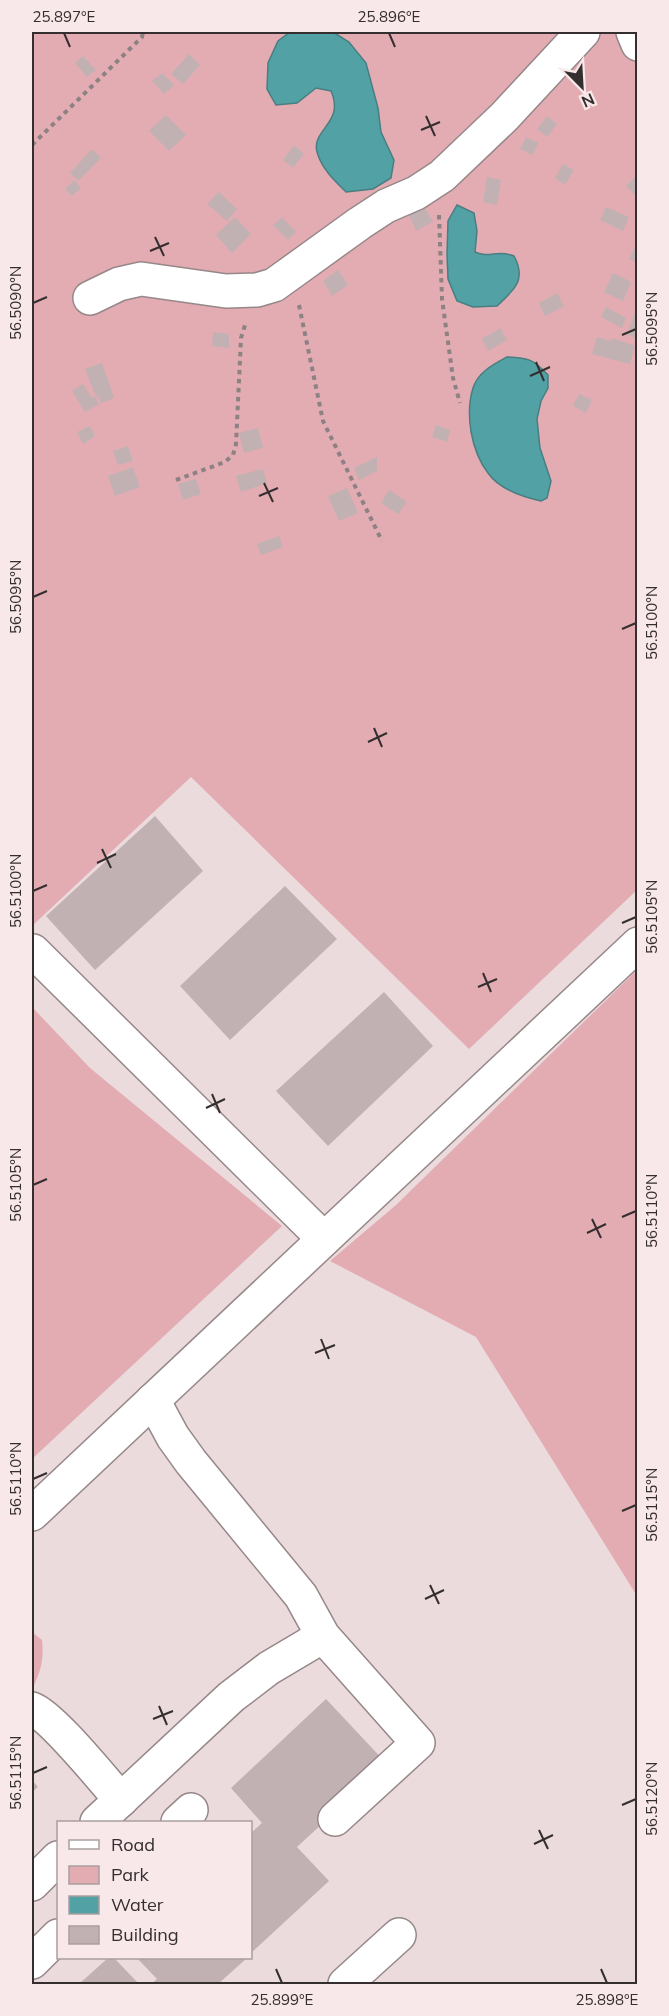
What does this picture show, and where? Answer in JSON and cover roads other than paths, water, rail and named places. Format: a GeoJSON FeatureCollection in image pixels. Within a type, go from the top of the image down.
{"type":"FeatureCollection","features":[{"type":"Feature","properties":{"kind":"street"},"geometry":{"type":"LineString","coordinates":[[90,298],[119,284],[141,279],[226,291],[257,290],[279,280],[386,206],[416,192],[442,176],[504,117],[583,32]]}},
{"type":"Feature","properties":{"kind":"street"},"geometry":{"type":"LineString","coordinates":[[633,32],[638,44]]}},
{"type":"Feature","properties":{"kind":"street"},"geometry":{"type":"LineString","coordinates":[[33,1509],[153,1400],[638,944]]}},
{"type":"Feature","properties":{"kind":"street"},"geometry":{"type":"LineString","coordinates":[[33,951],[324,1239]]}},
{"type":"Feature","properties":{"kind":"street"},"geometry":{"type":"LineString","coordinates":[[153,1400],[191,1462],[301,1596],[323,1636],[418,1743],[334,1819]]}},
{"type":"Feature","properties":{"kind":"street"},"geometry":{"type":"LineString","coordinates":[[98,1821],[231,1697],[269,1668],[323,1636]]}},
{"type":"Feature","properties":{"kind":"street"},"geometry":{"type":"LineString","coordinates":[[32,1709],[52,1724],[121,1800]]}},
{"type":"Feature","properties":{"kind":"street"},"geometry":{"type":"LineString","coordinates":[[32,1884],[57,1859]]}},
{"type":"Feature","properties":{"kind":"street"},"geometry":{"type":"LineString","coordinates":[[345,1984],[399,1935]]}},
{"type":"Feature","properties":{"kind":"street"},"geometry":{"type":"LineString","coordinates":[[32,1962],[57,1937]]}},
{"type":"Feature","properties":{"kind":"water"},"geometry":{"type":"Polygon","coordinates":[[[290,32],[333,32],[349,42],[366,63],[378,108],[381,132],[394,160],[391,178],[373,189],[346,192],[320,160],[316,146],[334,111],[331,91],[316,88],[297,103],[276,105],[267,89],[268,63],[278,41],[290,32]]]}},
{"type":"Feature","properties":{"kind":"water"},"geometry":{"type":"Polygon","coordinates":[[[457,205],[474,213],[477,231],[475,252],[485,255],[508,254],[514,256],[518,264],[517,284],[497,306],[473,307],[457,301],[448,279],[448,221],[457,205]]]}},
{"type":"Feature","properties":{"kind":"water"},"geometry":{"type":"Polygon","coordinates":[[[507,357],[530,360],[548,375],[548,388],[541,401],[537,419],[540,448],[551,481],[547,498],[541,501],[519,495],[498,484],[482,464],[471,432],[470,409],[475,382],[483,373],[507,357]]]}}]}
